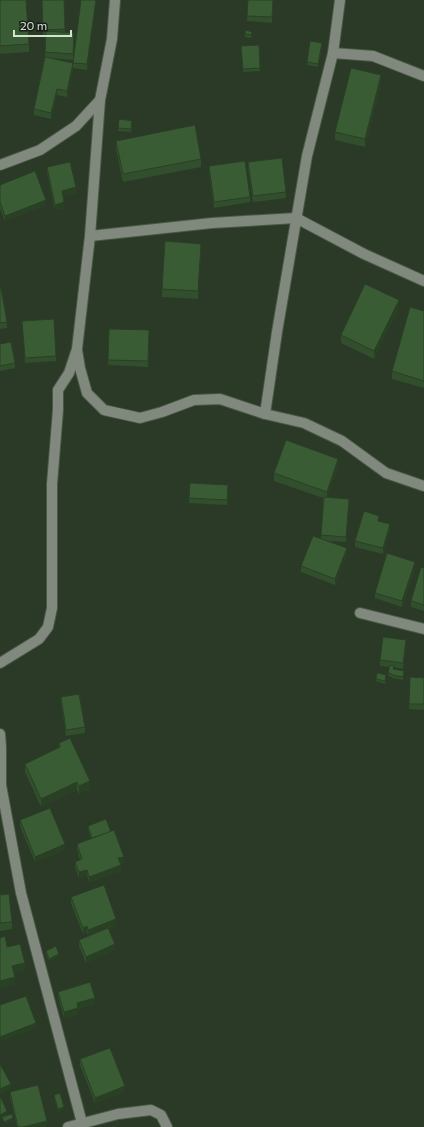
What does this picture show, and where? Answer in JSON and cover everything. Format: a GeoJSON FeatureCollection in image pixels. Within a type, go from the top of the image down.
{"type":"FeatureCollection","features":[{"type":"Feature","properties":{"kind":"street"},"geometry":{"type":"LineString","coordinates":[[0,663],[39,639],[48,627],[52,608],[52,484],[58,410],[58,390],[68,373],[77,349],[90,236],[100,100],[112,39],[114,0]]}},
{"type":"Feature","properties":{"kind":"street"},"geometry":{"type":"LineString","coordinates":[[265,414],[277,332],[307,156],[333,53],[340,0]]}},
{"type":"Feature","properties":{"kind":"street"},"geometry":{"type":"LineString","coordinates":[[333,53],[373,56],[424,76]]}},
{"type":"Feature","properties":{"kind":"street"},"geometry":{"type":"LineString","coordinates":[[0,165],[40,150],[76,126],[100,100]]}},
{"type":"Feature","properties":{"kind":"street"},"geometry":{"type":"LineString","coordinates":[[90,236],[212,223],[296,218],[364,254],[424,281]]}},
{"type":"Feature","properties":{"kind":"street"},"geometry":{"type":"LineString","coordinates":[[77,349],[80,368],[87,393],[104,410],[140,418],[162,412],[194,400],[220,398],[265,414],[304,423],[342,441],[386,473],[424,486]]}},
{"type":"Feature","properties":{"kind":"street"},"geometry":{"type":"LineString","coordinates":[[360,613],[424,629]]}},
{"type":"Feature","properties":{"kind":"street"},"geometry":{"type":"LineString","coordinates":[[0,734],[1,786],[21,893],[82,1123]]}},
{"type":"Feature","properties":{"kind":"street"},"geometry":{"type":"LineString","coordinates":[[68,1127],[118,1114],[151,1110],[161,1115],[167,1127]]}},
{"type":"Feature","properties":{"kind":"building"},"geometry":{"type":"Polygon","coordinates":[[[0,0],[26,0],[29,44],[0,46],[0,0]]]}},
{"type":"Feature","properties":{"kind":"building"},"geometry":{"type":"Polygon","coordinates":[[[42,0],[64,0],[65,29],[43,30],[42,0]]]}},
{"type":"Feature","properties":{"kind":"building"},"geometry":{"type":"Polygon","coordinates":[[[81,0],[96,0],[87,64],[73,63],[81,0]]]}},
{"type":"Feature","properties":{"kind":"building"},"geometry":{"type":"Polygon","coordinates":[[[248,0],[273,0],[272,17],[247,16],[248,0]]]}},
{"type":"Feature","properties":{"kind":"building"},"geometry":{"type":"Polygon","coordinates":[[[246,30],[252,32],[251,35],[245,34],[246,30]]]}},
{"type":"Feature","properties":{"kind":"building"},"geometry":{"type":"Polygon","coordinates":[[[46,31],[74,33],[73,54],[45,52],[46,31]]]}},
{"type":"Feature","properties":{"kind":"building"},"geometry":{"type":"Polygon","coordinates":[[[310,41],[322,43],[318,64],[307,62],[310,41]]]}},
{"type":"Feature","properties":{"kind":"building"},"geometry":{"type":"Polygon","coordinates":[[[259,45],[260,68],[243,69],[241,46],[259,45]]]}},
{"type":"Feature","properties":{"kind":"building"},"geometry":{"type":"Polygon","coordinates":[[[45,57],[73,63],[67,91],[57,89],[51,113],[34,109],[45,57]]]}},
{"type":"Feature","properties":{"kind":"building"},"geometry":{"type":"Polygon","coordinates":[[[351,68],[381,75],[365,139],[335,132],[351,68]]]}},
{"type":"Feature","properties":{"kind":"building"},"geometry":{"type":"Polygon","coordinates":[[[119,119],[132,121],[131,129],[118,128],[119,119]]]}},
{"type":"Feature","properties":{"kind":"building"},"geometry":{"type":"Polygon","coordinates":[[[195,125],[201,159],[123,174],[116,141],[195,125]]]}},
{"type":"Feature","properties":{"kind":"building"},"geometry":{"type":"Polygon","coordinates":[[[282,158],[286,192],[253,196],[248,162],[282,158]]]}},
{"type":"Feature","properties":{"kind":"building"},"geometry":{"type":"Polygon","coordinates":[[[245,161],[250,197],[214,202],[209,166],[245,161]]]}},
{"type":"Feature","properties":{"kind":"building"},"geometry":{"type":"Polygon","coordinates":[[[70,162],[76,187],[62,191],[64,202],[55,205],[47,167],[70,162]]]}},
{"type":"Feature","properties":{"kind":"building"},"geometry":{"type":"Polygon","coordinates":[[[35,171],[46,200],[5,216],[0,202],[0,185],[35,171]]]}},
{"type":"Feature","properties":{"kind":"building"},"geometry":{"type":"Polygon","coordinates":[[[165,241],[201,244],[198,291],[162,289],[165,241]]]}},
{"type":"Feature","properties":{"kind":"building"},"geometry":{"type":"Polygon","coordinates":[[[365,284],[399,300],[374,351],[341,335],[365,284]]]}},
{"type":"Feature","properties":{"kind":"building"},"geometry":{"type":"Polygon","coordinates":[[[1,288],[7,322],[0,323],[0,289],[1,288]]]}},
{"type":"Feature","properties":{"kind":"building"},"geometry":{"type":"Polygon","coordinates":[[[410,307],[424,311],[424,381],[392,371],[410,307]]]}},
{"type":"Feature","properties":{"kind":"building"},"geometry":{"type":"Polygon","coordinates":[[[54,319],[56,356],[25,358],[22,321],[54,319]]]}},
{"type":"Feature","properties":{"kind":"building"},"geometry":{"type":"Polygon","coordinates":[[[109,329],[149,330],[148,361],[108,360],[109,329]]]}},
{"type":"Feature","properties":{"kind":"building"},"geometry":{"type":"Polygon","coordinates":[[[11,342],[15,363],[0,366],[0,344],[11,342]]]}},
{"type":"Feature","properties":{"kind":"building"},"geometry":{"type":"Polygon","coordinates":[[[286,440],[338,459],[327,492],[274,473],[286,440]]]}},
{"type":"Feature","properties":{"kind":"building"},"geometry":{"type":"Polygon","coordinates":[[[190,483],[228,485],[227,500],[189,498],[190,483]]]}},
{"type":"Feature","properties":{"kind":"building"},"geometry":{"type":"Polygon","coordinates":[[[324,497],[349,499],[346,537],[321,535],[324,497]]]}},
{"type":"Feature","properties":{"kind":"building"},"geometry":{"type":"Polygon","coordinates":[[[364,511],[379,516],[378,521],[390,524],[383,548],[355,541],[364,511]]]}},
{"type":"Feature","properties":{"kind":"building"},"geometry":{"type":"Polygon","coordinates":[[[313,536],[347,548],[335,579],[301,566],[313,536]]]}},
{"type":"Feature","properties":{"kind":"building"},"geometry":{"type":"Polygon","coordinates":[[[387,553],[415,562],[402,601],[375,593],[387,553]]]}},
{"type":"Feature","properties":{"kind":"building"},"geometry":{"type":"Polygon","coordinates":[[[421,567],[424,568],[424,605],[411,601],[421,567]]]}},
{"type":"Feature","properties":{"kind":"building"},"geometry":{"type":"Polygon","coordinates":[[[383,637],[406,640],[403,663],[380,660],[383,637]]]}},
{"type":"Feature","properties":{"kind":"building"},"geometry":{"type":"Polygon","coordinates":[[[390,665],[394,666],[393,669],[404,671],[403,677],[388,673],[390,665]]]}},
{"type":"Feature","properties":{"kind":"building"},"geometry":{"type":"Polygon","coordinates":[[[377,673],[386,675],[385,681],[376,679],[377,673]]]}},
{"type":"Feature","properties":{"kind":"building"},"geometry":{"type":"Polygon","coordinates":[[[410,677],[424,678],[424,704],[409,704],[410,677]]]}},
{"type":"Feature","properties":{"kind":"building"},"geometry":{"type":"Polygon","coordinates":[[[79,694],[85,727],[66,730],[61,697],[79,694]]]}},
{"type":"Feature","properties":{"kind":"building"},"geometry":{"type":"Polygon","coordinates":[[[70,738],[90,781],[79,786],[77,782],[41,799],[25,764],[60,747],[59,743],[70,738]]]}},
{"type":"Feature","properties":{"kind":"building"},"geometry":{"type":"Polygon","coordinates":[[[50,808],[65,844],[35,857],[20,820],[50,808]]]}},
{"type":"Feature","properties":{"kind":"building"},"geometry":{"type":"Polygon","coordinates":[[[106,819],[111,832],[92,838],[88,826],[106,819]]]}},
{"type":"Feature","properties":{"kind":"building"},"geometry":{"type":"Polygon","coordinates":[[[114,830],[124,857],[118,858],[121,865],[89,877],[87,870],[79,872],[75,862],[82,859],[77,844],[114,830]]]}},
{"type":"Feature","properties":{"kind":"building"},"geometry":{"type":"Polygon","coordinates":[[[104,885],[116,919],[88,930],[87,926],[83,928],[71,897],[104,885]]]}},
{"type":"Feature","properties":{"kind":"building"},"geometry":{"type":"Polygon","coordinates":[[[9,894],[12,922],[0,923],[0,895],[9,894]]]}},
{"type":"Feature","properties":{"kind":"building"},"geometry":{"type":"Polygon","coordinates":[[[108,928],[115,944],[86,957],[79,940],[108,928]]]}},
{"type":"Feature","properties":{"kind":"building"},"geometry":{"type":"Polygon","coordinates":[[[5,936],[7,947],[20,944],[25,963],[12,966],[15,977],[0,981],[0,938],[5,936]]]}},
{"type":"Feature","properties":{"kind":"building"},"geometry":{"type":"Polygon","coordinates":[[[56,946],[59,954],[49,959],[46,951],[56,946]]]}},
{"type":"Feature","properties":{"kind":"building"},"geometry":{"type":"Polygon","coordinates":[[[90,982],[95,998],[77,1003],[78,1008],[64,1012],[58,992],[90,982]]]}},
{"type":"Feature","properties":{"kind":"building"},"geometry":{"type":"Polygon","coordinates":[[[26,996],[36,1023],[0,1037],[0,1005],[26,996]]]}},
{"type":"Feature","properties":{"kind":"building"},"geometry":{"type":"Polygon","coordinates":[[[110,1048],[125,1086],[95,1098],[80,1059],[110,1048]]]}},
{"type":"Feature","properties":{"kind":"building"},"geometry":{"type":"Polygon","coordinates":[[[0,1064],[11,1084],[0,1089],[0,1064]]]}},
{"type":"Feature","properties":{"kind":"building"},"geometry":{"type":"Polygon","coordinates":[[[38,1085],[47,1121],[18,1127],[10,1092],[38,1085]]]}},
{"type":"Feature","properties":{"kind":"building"},"geometry":{"type":"Polygon","coordinates":[[[60,1093],[64,1107],[58,1109],[54,1095],[60,1093]]]}},
{"type":"Feature","properties":{"kind":"building"},"geometry":{"type":"Polygon","coordinates":[[[0,1098],[7,1111],[0,1115],[0,1098]]]}},
{"type":"Feature","properties":{"kind":"building"},"geometry":{"type":"Polygon","coordinates":[[[12,1114],[13,1118],[4,1122],[2,1117],[12,1114]]]}}]}
